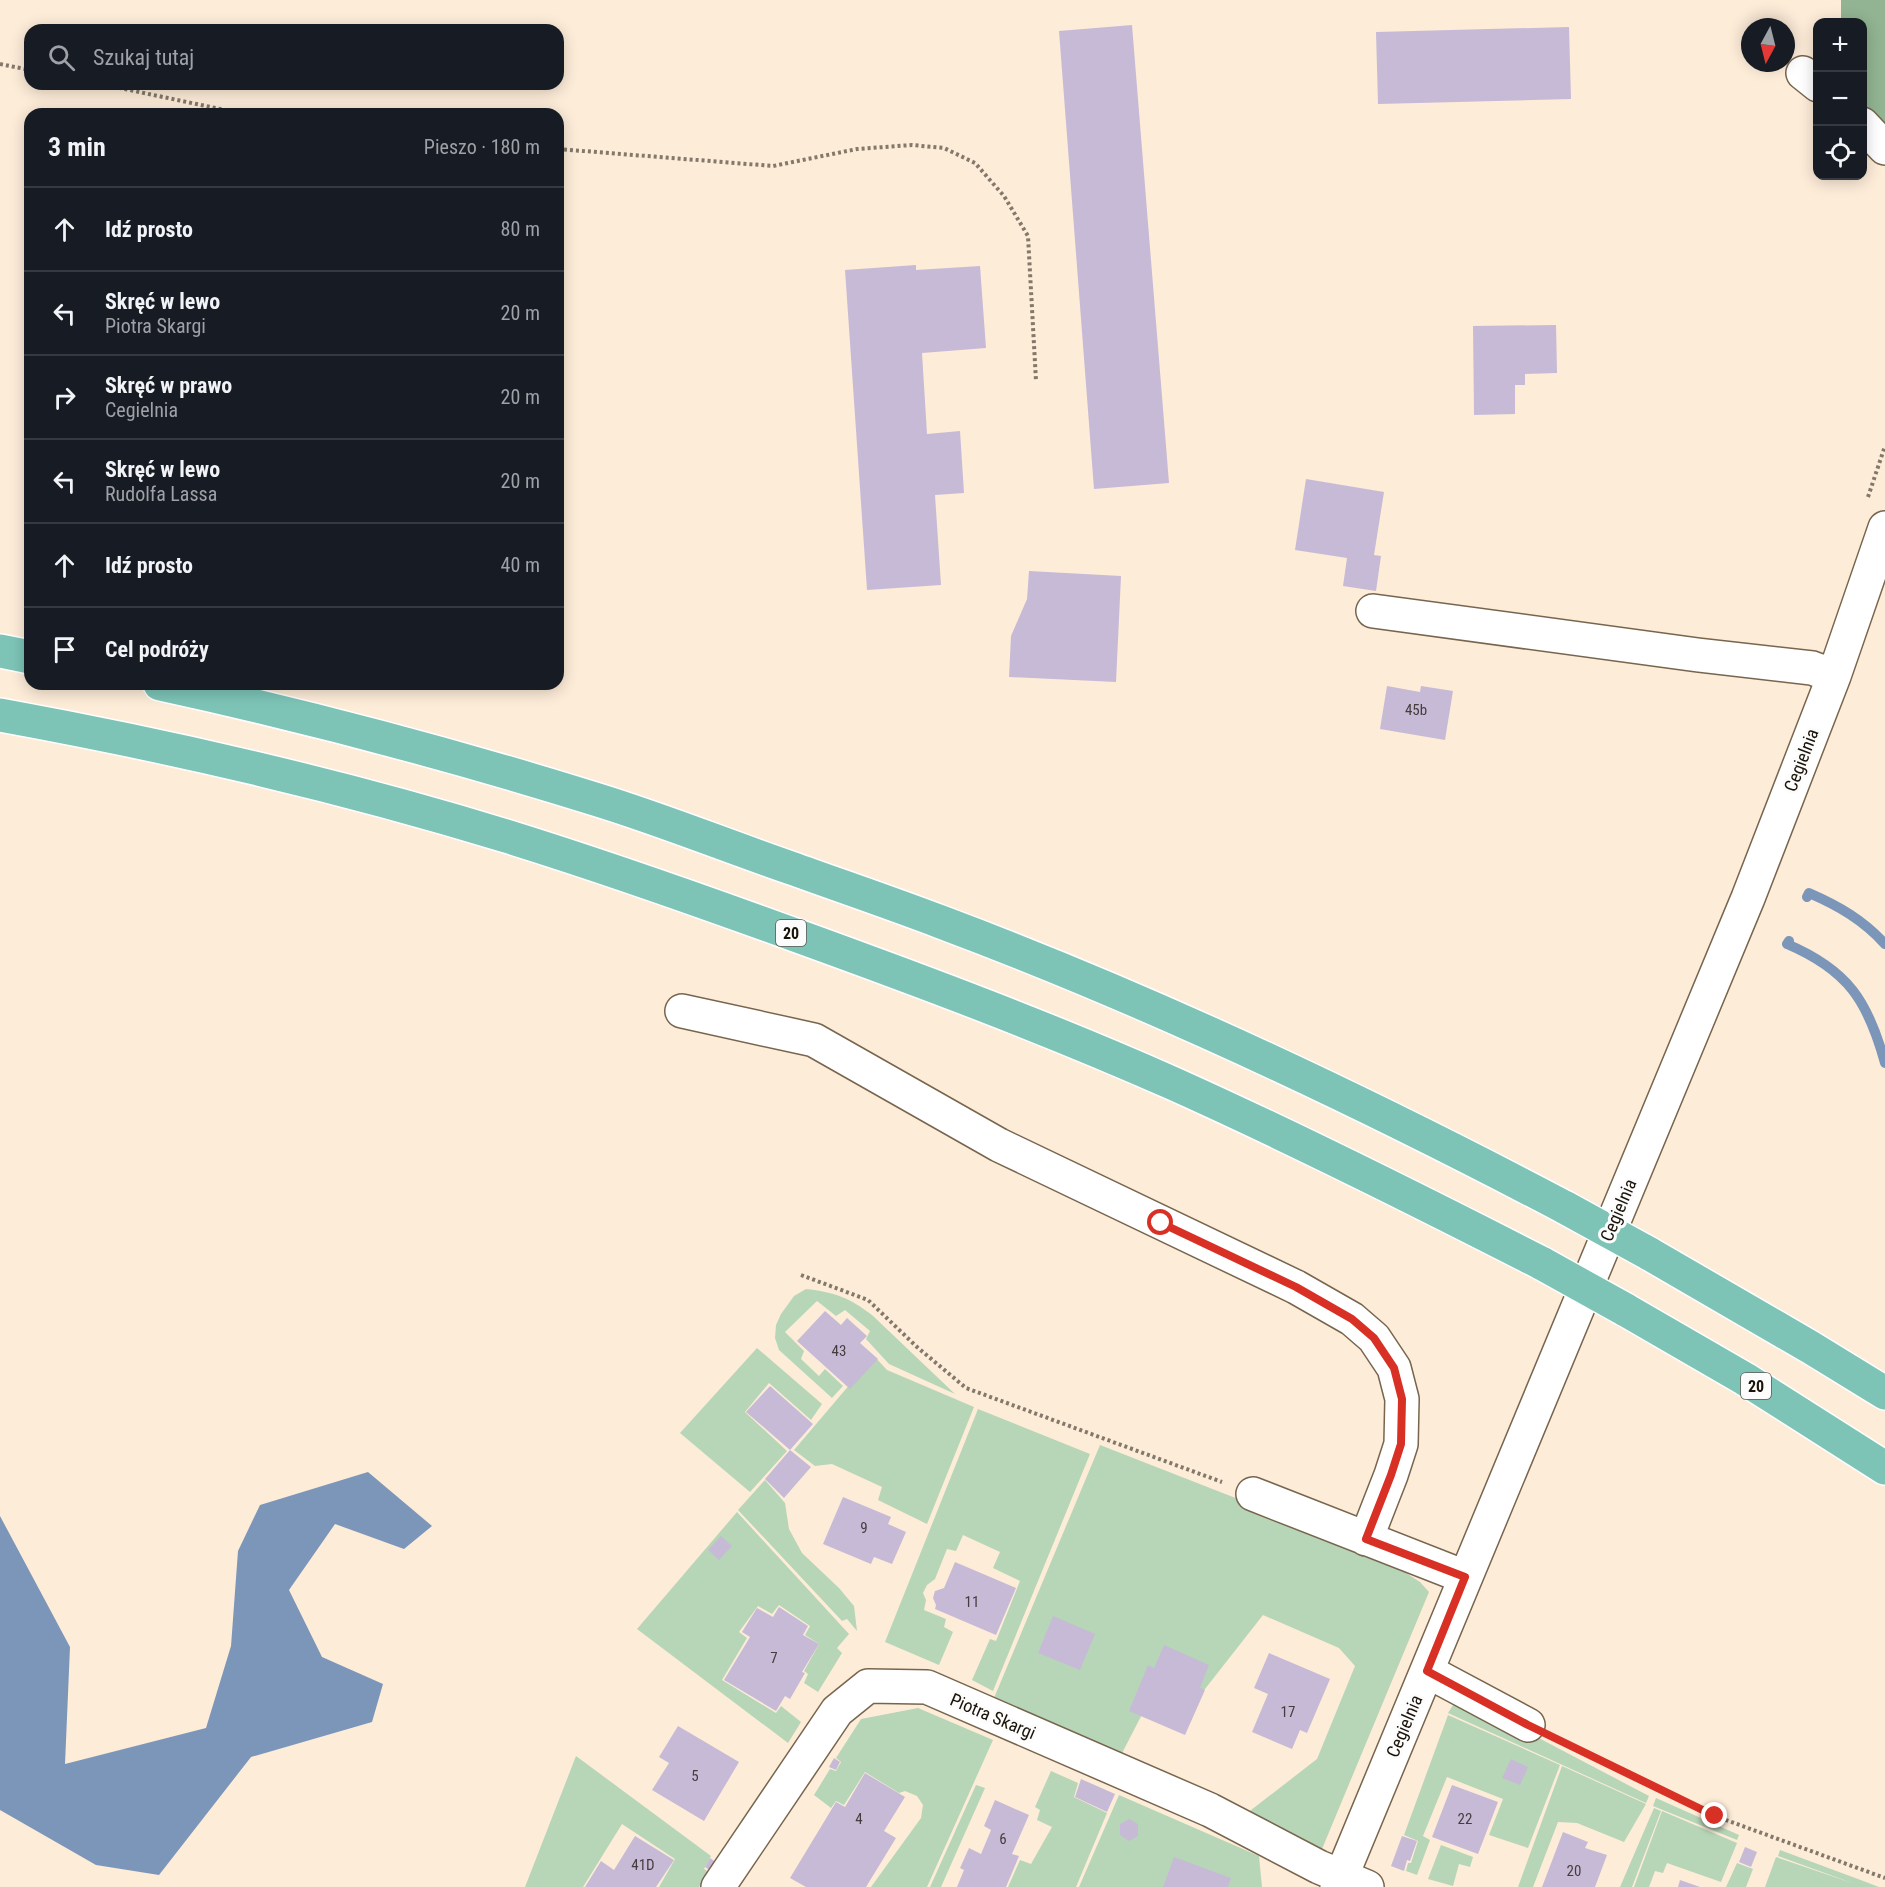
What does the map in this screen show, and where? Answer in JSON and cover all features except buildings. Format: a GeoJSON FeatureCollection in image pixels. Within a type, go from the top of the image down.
{"type":"FeatureCollection","features":[{"type":"Feature","properties":{"kind":"main road"},"geometry":{"type":"LineString","coordinates":[[0,651],[24,656]]}},
{"type":"Feature","properties":{"kind":"main road"},"geometry":{"type":"LineString","coordinates":[[185,690],[355,731],[602,801],[941,922],[1094,984],[1258,1055],[1396,1120],[1648,1253],[1885,1393]]}},
{"type":"Feature","properties":{"kind":"main road","name":"20"},"geometry":{"type":"LineString","coordinates":[[0,715],[153,745],[368,797],[504,836],[632,876],[915,978],[1114,1058],[1303,1143],[1543,1264],[1624,1309],[1745,1379],[1885,1467]]}},
{"type":"Feature","properties":{"kind":"street"},"geometry":{"type":"LineString","coordinates":[[1865,126],[1885,148]]}},
{"type":"Feature","properties":{"kind":"street","name":"Cegielnia"},"geometry":{"type":"LineString","coordinates":[[1348,1884],[1427,1671],[1465,1577],[1748,898],[1883,542]]}},
{"type":"Feature","properties":{"kind":"street"},"geometry":{"type":"LineString","coordinates":[[1373,611],[1812,668],[1834,676]]}},
{"type":"Feature","properties":{"kind":"street"},"geometry":{"type":"LineString","coordinates":[[682,1011],[814,1040],[999,1145],[1296,1287],[1352,1319],[1374,1338],[1394,1368],[1402,1399],[1401,1444],[1366,1539]]}},
{"type":"Feature","properties":{"kind":"street"},"geometry":{"type":"LineString","coordinates":[[1253,1494],[1465,1577]]}},
{"type":"Feature","properties":{"kind":"street"},"geometry":{"type":"LineString","coordinates":[[1427,1671],[1528,1725]]}},
{"type":"Feature","properties":{"kind":"street","name":"Piotra Skargi"},"geometry":{"type":"LineString","coordinates":[[718,1887],[837,1711],[868,1686],[927,1687],[1210,1810],[1348,1884]]}},
{"type":"Feature","properties":{"kind":"path"},"geometry":{"type":"LineString","coordinates":[[0,64],[24,69]]}},
{"type":"Feature","properties":{"kind":"path"},"geometry":{"type":"LineString","coordinates":[[130,90],[215,108]]}},
{"type":"Feature","properties":{"kind":"path"},"geometry":{"type":"LineString","coordinates":[[564,149],[773,166],[857,149],[912,145],[944,148],[975,163],[1004,196],[1028,236],[1036,381]]}},
{"type":"Feature","properties":{"kind":"path"},"geometry":{"type":"LineString","coordinates":[[801,1275],[868,1300],[917,1347],[966,1388],[1253,1494]]}},
{"type":"Feature","properties":{"kind":"path"},"geometry":{"type":"LineString","coordinates":[[1528,1725],[1715,1816],[1885,1878]]}},
{"type":"Feature","properties":{"kind":"green space"},"geometry":{"type":"Polygon","coordinates":[[[1841,0],[1885,0],[1885,128],[1867,110],[1867,18],[1841,18],[1841,0]]]}},
{"type":"Feature","properties":{"kind":"green space"},"geometry":{"type":"Polygon","coordinates":[[[806,1289],[841,1297],[864,1309],[955,1394],[889,1364],[866,1339],[870,1331],[845,1310],[836,1316],[817,1301],[785,1332],[804,1351],[801,1359],[819,1376],[825,1369],[843,1386],[832,1398],[779,1350],[775,1338],[776,1325],[781,1314],[794,1296],[806,1289]]]}},
{"type":"Feature","properties":{"kind":"green space"},"geometry":{"type":"Polygon","coordinates":[[[757,1348],[822,1404],[811,1420],[769,1383],[745,1412],[787,1451],[750,1492],[680,1433],[757,1348]]]}},
{"type":"Feature","properties":{"kind":"green space"},"geometry":{"type":"Polygon","coordinates":[[[874,1356],[887,1370],[974,1407],[927,1524],[878,1500],[882,1487],[832,1464],[815,1466],[794,1450],[874,1356]]]}},
{"type":"Feature","properties":{"kind":"green space"},"geometry":{"type":"Polygon","coordinates":[[[978,1409],[1090,1454],[993,1691],[972,1680],[990,1639],[996,1641],[1020,1581],[993,1568],[1000,1552],[963,1535],[956,1551],[947,1549],[935,1579],[927,1585],[923,1593],[926,1600],[924,1610],[946,1619],[944,1627],[953,1632],[939,1665],[885,1642],[978,1409]]]}},
{"type":"Feature","properties":{"kind":"green space"},"geometry":{"type":"Polygon","coordinates":[[[1100,1445],[1340,1539],[1400,1569],[1420,1582],[1429,1592],[1322,1849],[1246,1814],[1317,1759],[1355,1666],[1339,1648],[1263,1615],[1194,1703],[1150,1699],[1120,1757],[994,1698],[1100,1445]]]}},
{"type":"Feature","properties":{"kind":"green space"},"geometry":{"type":"Polygon","coordinates":[[[765,1480],[785,1503],[789,1529],[802,1553],[839,1588],[854,1606],[857,1631],[847,1619],[842,1621],[738,1510],[765,1480]]]}},
{"type":"Feature","properties":{"kind":"green space"},"geometry":{"type":"Polygon","coordinates":[[[737,1512],[849,1634],[837,1648],[842,1653],[818,1692],[804,1683],[808,1674],[804,1671],[819,1644],[805,1635],[810,1626],[779,1605],[772,1614],[758,1606],[739,1632],[747,1638],[722,1680],[776,1713],[781,1706],[801,1722],[788,1743],[637,1629],[737,1512]]]}},
{"type":"Feature","properties":{"kind":"green space"},"geometry":{"type":"Polygon","coordinates":[[[1459,1696],[1649,1796],[1646,1803],[1448,1713],[1459,1696]]]}},
{"type":"Feature","properties":{"kind":"green space"},"geometry":{"type":"Polygon","coordinates":[[[918,1708],[993,1740],[927,1887],[871,1887],[921,1818],[923,1805],[917,1796],[905,1791],[899,1793],[865,1772],[844,1805],[836,1801],[831,1808],[814,1795],[830,1769],[836,1771],[841,1762],[836,1758],[861,1719],[918,1708]]]}},
{"type":"Feature","properties":{"kind":"green space"},"geometry":{"type":"Polygon","coordinates":[[[1448,1715],[1560,1765],[1528,1848],[1489,1835],[1503,1799],[1447,1777],[1423,1836],[1430,1840],[1417,1875],[1406,1871],[1418,1841],[1404,1835],[1448,1715]]]}},
{"type":"Feature","properties":{"kind":"green space"},"geometry":{"type":"Polygon","coordinates":[[[576,1756],[711,1856],[704,1869],[709,1872],[699,1887],[659,1887],[675,1859],[622,1824],[583,1887],[525,1887],[576,1756]]]}},
{"type":"Feature","properties":{"kind":"green space"},"geometry":{"type":"Polygon","coordinates":[[[1562,1766],[1646,1804],[1624,1842],[1577,1823],[1558,1822],[1533,1887],[1518,1887],[1562,1766]]]}},
{"type":"Feature","properties":{"kind":"green space"},"geometry":{"type":"Polygon","coordinates":[[[1051,1771],[1078,1783],[1074,1797],[1107,1813],[1076,1887],[1008,1887],[1020,1860],[1031,1864],[1052,1827],[1037,1820],[1040,1810],[1035,1807],[1051,1771]]]}},
{"type":"Feature","properties":{"kind":"green space"},"geometry":{"type":"Polygon","coordinates":[[[976,1785],[985,1788],[941,1887],[930,1887],[976,1785]]]}},
{"type":"Feature","properties":{"kind":"green space"},"geometry":{"type":"Polygon","coordinates":[[[1119,1795],[1259,1856],[1262,1887],[1079,1887],[1119,1795]]]}},
{"type":"Feature","properties":{"kind":"green space"},"geometry":{"type":"Polygon","coordinates":[[[1656,1798],[1739,1835],[1737,1840],[1653,1806],[1656,1798]]]}},
{"type":"Feature","properties":{"kind":"green space"},"geometry":{"type":"Polygon","coordinates":[[[1654,1808],[1661,1811],[1632,1887],[1620,1887],[1654,1808]]]}},
{"type":"Feature","properties":{"kind":"green space"},"geometry":{"type":"Polygon","coordinates":[[[1662,1811],[1737,1843],[1721,1882],[1667,1863],[1663,1873],[1655,1871],[1649,1887],[1634,1887],[1662,1811]]]}},
{"type":"Feature","properties":{"kind":"green space"},"geometry":{"type":"Polygon","coordinates":[[[1441,1845],[1473,1857],[1470,1867],[1459,1864],[1453,1886],[1428,1879],[1441,1845]]]}},
{"type":"Feature","properties":{"kind":"green space"},"geometry":{"type":"Polygon","coordinates":[[[1780,1850],[1879,1887],[1765,1887],[1776,1857],[1855,1884],[1778,1856],[1780,1850]]]}},
{"type":"Feature","properties":{"kind":"green space"},"geometry":{"type":"Polygon","coordinates":[[[1737,1863],[1753,1869],[1746,1887],[1726,1887],[1737,1863]]]}},
{"type":"Feature","properties":{"kind":"water"},"geometry":{"type":"Polygon","coordinates":[[[368,1472],[432,1526],[404,1549],[335,1524],[289,1590],[322,1657],[383,1684],[372,1722],[251,1757],[159,1875],[96,1865],[0,1810],[0,1516],[70,1647],[65,1764],[206,1728],[231,1646],[238,1551],[260,1505],[368,1472]]]}},
{"type":"Feature","properties":{"kind":"waterway"},"geometry":{"type":"LineString","coordinates":[[1807,897],[1809,893],[1840,909],[1859,921],[1885,944]]}},
{"type":"Feature","properties":{"kind":"waterway"},"geometry":{"type":"LineString","coordinates":[[1789,941],[1787,944],[1826,965],[1852,990],[1863,1005],[1871,1022],[1885,1063]]}},
{"type":"Feature","properties":{"kind":"route"},"geometry":{"type":"LineString","coordinates":[[1161,1223],[1327,1303],[1352,1319],[1374,1338],[1394,1368],[1402,1399],[1401,1444],[1366,1539],[1465,1577],[1427,1671],[1528,1725],[1715,1816]]}}]}
